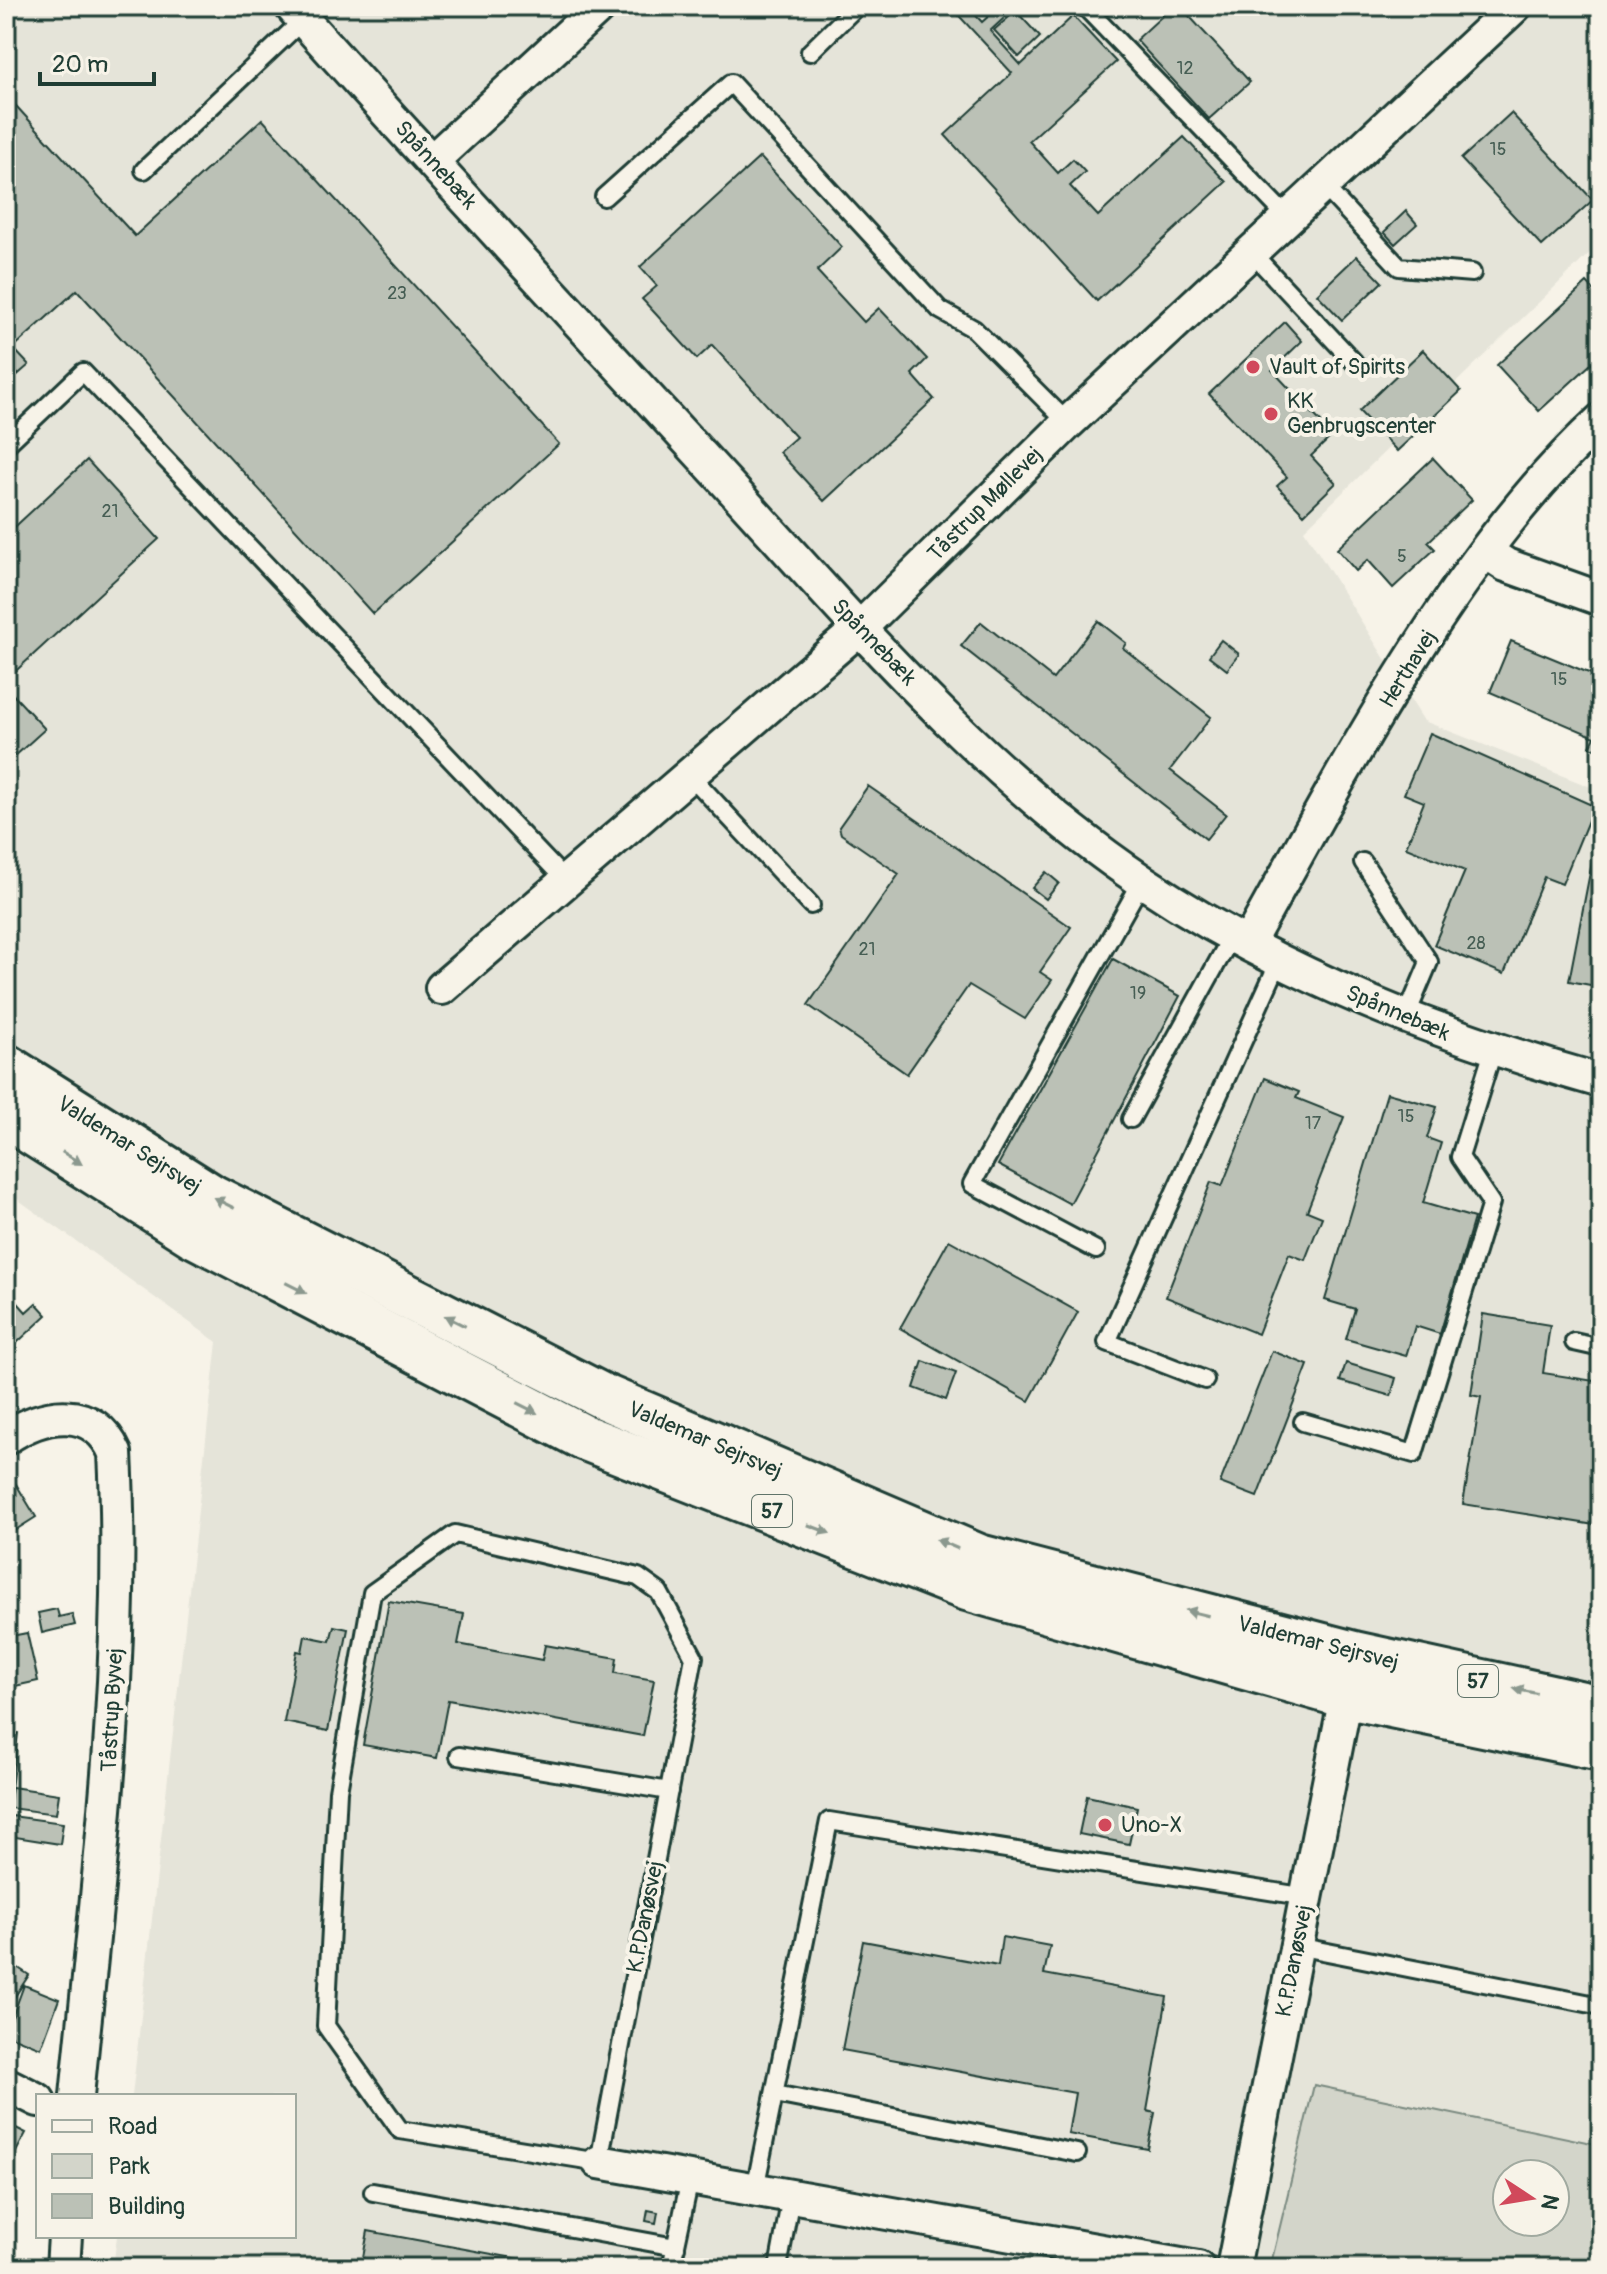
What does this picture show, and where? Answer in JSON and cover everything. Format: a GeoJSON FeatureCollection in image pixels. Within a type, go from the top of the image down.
{"type":"FeatureCollection","features":[{"type":"Feature","properties":{"kind":"main road","name":"Valdemar Sejrsvej"},"geometry":{"type":"LineString","coordinates":[[6,1067],[212,1197],[602,1396],[979,1557],[1354,1654],[1601,1708]]}},
{"type":"Feature","properties":{"kind":"main road","name":"Valdemar Sejrsvej"},"geometry":{"type":"LineString","coordinates":[[6,1116],[192,1234],[583,1437],[967,1588],[1347,1696],[1601,1748]]}},
{"type":"Feature","properties":{"kind":"street"},"geometry":{"type":"LineString","coordinates":[[432,161],[600,6]]}},
{"type":"Feature","properties":{"kind":"street","name":"Tåstrup Møllevej"},"geometry":{"type":"LineString","coordinates":[[442,988],[568,883],[860,628],[1068,423],[1515,6]]}},
{"type":"Feature","properties":{"kind":"street","name":"Spånnebæk"},"geometry":{"type":"LineString","coordinates":[[297,13],[860,628],[1001,773],[1142,881],[1280,959],[1405,1019],[1493,1051],[1601,1081]]}},
{"type":"Feature","properties":{"kind":"street","name":"Herthavej"},"geometry":{"type":"LineString","coordinates":[[1240,938],[1392,693],[1486,552],[1562,458],[1601,420]]}},
{"type":"Feature","properties":{"kind":"street"},"geometry":{"type":"LineString","coordinates":[[1486,552],[1506,565],[1601,599]]}},
{"type":"Feature","properties":{"kind":"street","name":"Tåstrup Byvej"},"geometry":{"type":"LineString","coordinates":[[6,1438],[38,1420],[68,1416],[93,1424],[110,1441],[115,1453],[120,1553],[110,1756],[77,2094]]}},
{"type":"Feature","properties":{"kind":"street","name":"K.P.Danøsvej"},"geometry":{"type":"LineString","coordinates":[[1233,2268],[1354,1654]]}},
{"type":"Feature","properties":{"kind":"street"},"geometry":{"type":"LineString","coordinates":[[6,2084],[36,2099]]}},
{"type":"Feature","properties":{"kind":"street"},"geometry":{"type":"LineString","coordinates":[[599,2162],[1137,2263],[1198,2268]]}},
{"type":"Feature","properties":{"kind":"street"},"geometry":{"type":"LineString","coordinates":[[63,2268],[65,2238]]}},
{"type":"Feature","properties":{"kind":"lane"},"geometry":{"type":"LineString","coordinates":[[810,52],[857,6]]}},
{"type":"Feature","properties":{"kind":"lane"},"geometry":{"type":"LineString","coordinates":[[1084,6],[1288,218]]}},
{"type":"Feature","properties":{"kind":"lane"},"geometry":{"type":"LineString","coordinates":[[144,170],[297,13]]}},
{"type":"Feature","properties":{"kind":"lane"},"geometry":{"type":"LineString","coordinates":[[604,197],[731,83],[940,310],[974,329],[1068,423]]}},
{"type":"Feature","properties":{"kind":"lane"},"geometry":{"type":"LineString","coordinates":[[1323,185],[1399,267],[1472,273]]}},
{"type":"Feature","properties":{"kind":"lane"},"geometry":{"type":"LineString","coordinates":[[1251,252],[1354,362]]}},
{"type":"Feature","properties":{"kind":"lane"},"geometry":{"type":"LineString","coordinates":[[6,445],[83,372],[568,883]]}},
{"type":"Feature","properties":{"kind":"lane"},"geometry":{"type":"LineString","coordinates":[[690,775],[811,905]]}},
{"type":"Feature","properties":{"kind":"lane"},"geometry":{"type":"LineString","coordinates":[[1363,862],[1429,962],[1405,1019]]}},
{"type":"Feature","properties":{"kind":"lane"},"geometry":{"type":"LineString","coordinates":[[1096,1250],[972,1184],[1142,881]]}},
{"type":"Feature","properties":{"kind":"lane"},"geometry":{"type":"LineString","coordinates":[[1131,1119],[1240,938]]}},
{"type":"Feature","properties":{"kind":"lane"},"geometry":{"type":"LineString","coordinates":[[1205,1380],[1107,1342],[1280,959]]}},
{"type":"Feature","properties":{"kind":"lane"},"geometry":{"type":"LineString","coordinates":[[1303,1422],[1414,1454],[1491,1203],[1460,1157],[1493,1051]]}},
{"type":"Feature","properties":{"kind":"lane"},"geometry":{"type":"LineString","coordinates":[[1574,1342],[1601,1348]]}},
{"type":"Feature","properties":{"kind":"lane","name":"K.P.Danøsvej"},"geometry":{"type":"LineString","coordinates":[[455,1534],[638,1577],[659,1592],[694,1657],[599,2162],[400,2130],[326,2026],[338,1791],[372,1593],[455,1534]]}},
{"type":"Feature","properties":{"kind":"lane"},"geometry":{"type":"LineString","coordinates":[[459,1756],[669,1791]]}},
{"type":"Feature","properties":{"kind":"lane"},"geometry":{"type":"LineString","coordinates":[[755,2189],[829,1821],[1307,1897]]}},
{"type":"Feature","properties":{"kind":"lane"},"geometry":{"type":"LineString","coordinates":[[1297,1946],[1601,2006]]}},
{"type":"Feature","properties":{"kind":"lane"},"geometry":{"type":"LineString","coordinates":[[775,2094],[1077,2153]]}},
{"type":"Feature","properties":{"kind":"lane"},"geometry":{"type":"LineString","coordinates":[[671,2268],[690,2179]]}},
{"type":"Feature","properties":{"kind":"lane"},"geometry":{"type":"LineString","coordinates":[[373,2192],[676,2247]]}},
{"type":"Feature","properties":{"kind":"lane"},"geometry":{"type":"LineString","coordinates":[[778,2268],[791,2197]]}},
{"type":"Feature","properties":{"kind":"shaded area"},"geometry":{"type":"Polygon","coordinates":[[[6,6],[1601,6],[1601,242],[1304,530],[1424,721],[1601,791],[1601,2145],[1314,2085],[1270,2268],[113,2268],[117,2238],[296,2238],[296,2094],[132,2094],[217,1342],[6,1191],[6,6]]]}},
{"type":"Feature","properties":{"kind":"green space"},"geometry":{"type":"Polygon","coordinates":[[[1314,2085],[1601,2145],[1601,2268],[1270,2268],[1314,2085]]]}},
{"type":"Feature","properties":{"kind":"building"},"geometry":{"type":"Polygon","coordinates":[[[950,6],[967,6],[982,22],[1000,6],[1017,6],[990,31],[1021,65],[1073,16],[1116,62],[1029,141],[1058,173],[1073,159],[1085,172],[1070,186],[1098,216],[1184,137],[1226,182],[1097,301],[945,135],[1012,73],[950,6]]]}},
{"type":"Feature","properties":{"kind":"building"},"geometry":{"type":"Polygon","coordinates":[[[1173,6],[1180,6],[1250,82],[1209,119],[1136,40],[1173,6]]]}},
{"type":"Feature","properties":{"kind":"building"},"geometry":{"type":"Polygon","coordinates":[[[1016,11],[1040,37],[1019,57],[994,30],[1016,11]]]}},
{"type":"Feature","properties":{"kind":"building"},"geometry":{"type":"Polygon","coordinates":[[[6,95],[135,236],[262,119],[559,444],[373,614],[77,290],[13,348],[29,365],[6,385],[6,95]]]}},
{"type":"Feature","properties":{"kind":"building"},"geometry":{"type":"Polygon","coordinates":[[[1511,113],[1593,200],[1542,246],[1461,159],[1511,113]]]}},
{"type":"Feature","properties":{"kind":"building"},"geometry":{"type":"Polygon","coordinates":[[[760,157],[842,247],[817,271],[864,322],[879,308],[927,359],[912,374],[934,399],[824,501],[779,452],[796,437],[712,345],[697,359],[642,299],[657,286],[640,267],[760,157]]]}},
{"type":"Feature","properties":{"kind":"building"},"geometry":{"type":"Polygon","coordinates":[[[1406,211],[1417,224],[1395,244],[1384,232],[1406,211]]]}},
{"type":"Feature","properties":{"kind":"building"},"geometry":{"type":"Polygon","coordinates":[[[1357,256],[1382,282],[1342,320],[1317,294],[1357,256]]]}},
{"type":"Feature","properties":{"kind":"building"},"geometry":{"type":"Polygon","coordinates":[[[1587,283],[1601,298],[1601,355],[1539,411],[1497,365],[1587,283]]]}},
{"type":"Feature","properties":{"kind":"building","name":"KK Genbrugscenter"},"geometry":{"type":"Polygon","coordinates":[[[1285,322],[1302,341],[1272,370],[1333,435],[1311,456],[1336,483],[1304,514],[1277,486],[1287,477],[1209,394],[1285,322]]]}},
{"type":"Feature","properties":{"kind":"building"},"geometry":{"type":"Polygon","coordinates":[[[1423,350],[1461,391],[1397,451],[1359,411],[1423,350]]]}},
{"type":"Feature","properties":{"kind":"building"},"geometry":{"type":"Polygon","coordinates":[[[1433,458],[1472,500],[1428,542],[1435,549],[1393,588],[1368,560],[1356,571],[1337,549],[1433,458]]]}},
{"type":"Feature","properties":{"kind":"building"},"geometry":{"type":"Polygon","coordinates":[[[87,460],[159,539],[6,680],[6,535],[87,460]]]}},
{"type":"Feature","properties":{"kind":"building"},"geometry":{"type":"Polygon","coordinates":[[[1098,621],[1126,643],[1123,648],[1211,717],[1170,770],[1226,814],[1206,839],[961,646],[981,622],[1053,679],[1098,621]]]}},
{"type":"Feature","properties":{"kind":"building"},"geometry":{"type":"Polygon","coordinates":[[[1221,640],[1239,654],[1227,670],[1209,656],[1221,640]]]}},
{"type":"Feature","properties":{"kind":"building"},"geometry":{"type":"Polygon","coordinates":[[[1511,641],[1601,678],[1601,751],[1590,747],[1595,737],[1490,692],[1511,641]]]}},
{"type":"Feature","properties":{"kind":"building"},"geometry":{"type":"Polygon","coordinates":[[[6,687],[45,729],[15,756],[6,747],[6,687]]]}},
{"type":"Feature","properties":{"kind":"building"},"geometry":{"type":"Polygon","coordinates":[[[1430,733],[1594,806],[1562,884],[1544,877],[1504,974],[1434,945],[1465,871],[1406,847],[1424,802],[1404,794],[1430,733]]]}},
{"type":"Feature","properties":{"kind":"building"},"geometry":{"type":"Polygon","coordinates":[[[868,786],[1071,927],[1040,972],[1052,980],[1025,1019],[969,985],[907,1074],[808,1005],[899,874],[841,834],[839,827],[868,786]]]}},
{"type":"Feature","properties":{"kind":"building"},"geometry":{"type":"Polygon","coordinates":[[[1597,836],[1601,837],[1601,987],[1569,981],[1597,836]]]}},
{"type":"Feature","properties":{"kind":"building"},"geometry":{"type":"Polygon","coordinates":[[[1046,872],[1059,883],[1046,899],[1032,888],[1046,872]]]}},
{"type":"Feature","properties":{"kind":"building"},"geometry":{"type":"Polygon","coordinates":[[[1113,959],[1180,996],[1070,1204],[998,1165],[1113,959]]]}},
{"type":"Feature","properties":{"kind":"building"},"geometry":{"type":"Polygon","coordinates":[[[1265,1078],[1299,1092],[1296,1098],[1344,1117],[1307,1211],[1322,1217],[1305,1260],[1289,1254],[1258,1334],[1166,1297],[1211,1182],[1222,1186],[1265,1078]]]}},
{"type":"Feature","properties":{"kind":"building"},"geometry":{"type":"Polygon","coordinates":[[[1387,1093],[1437,1107],[1427,1138],[1441,1143],[1423,1203],[1474,1218],[1440,1334],[1415,1326],[1406,1356],[1346,1339],[1355,1309],[1325,1300],[1387,1093]]]}},
{"type":"Feature","properties":{"kind":"building"},"geometry":{"type":"Polygon","coordinates":[[[949,1240],[1078,1312],[1029,1401],[900,1328],[949,1240]]]}},
{"type":"Feature","properties":{"kind":"building"},"geometry":{"type":"Polygon","coordinates":[[[6,1278],[16,1289],[10,1294],[26,1312],[36,1303],[47,1315],[6,1353],[6,1278]]]}},
{"type":"Feature","properties":{"kind":"building"},"geometry":{"type":"Polygon","coordinates":[[[1483,1314],[1550,1325],[1543,1373],[1601,1382],[1601,1526],[1463,1504],[1481,1397],[1471,1395],[1483,1314]]]}},
{"type":"Feature","properties":{"kind":"building"},"geometry":{"type":"Polygon","coordinates":[[[1272,1351],[1308,1365],[1257,1497],[1220,1483],[1272,1351]]]}},
{"type":"Feature","properties":{"kind":"building"},"geometry":{"type":"Polygon","coordinates":[[[923,1361],[956,1373],[946,1400],[914,1388],[923,1361]]]}},
{"type":"Feature","properties":{"kind":"building"},"geometry":{"type":"Polygon","coordinates":[[[1346,1363],[1396,1378],[1391,1396],[1340,1381],[1346,1363]]]}},
{"type":"Feature","properties":{"kind":"building"},"geometry":{"type":"Polygon","coordinates":[[[16,1484],[36,1517],[6,1536],[6,1491],[16,1484]]]}},
{"type":"Feature","properties":{"kind":"building"},"geometry":{"type":"Polygon","coordinates":[[[389,1601],[464,1614],[458,1644],[542,1660],[545,1645],[617,1658],[615,1673],[654,1680],[643,1736],[448,1700],[437,1758],[363,1745],[389,1601]]]}},
{"type":"Feature","properties":{"kind":"building"},"geometry":{"type":"Polygon","coordinates":[[[57,1609],[59,1617],[72,1614],[75,1625],[42,1633],[38,1613],[57,1609]]]}},
{"type":"Feature","properties":{"kind":"building"},"geometry":{"type":"Polygon","coordinates":[[[334,1626],[348,1629],[328,1731],[284,1722],[297,1651],[302,1652],[305,1636],[330,1641],[334,1626]]]}},
{"type":"Feature","properties":{"kind":"building"},"geometry":{"type":"Polygon","coordinates":[[[27,1633],[38,1681],[6,1688],[6,1637],[27,1633]]]}},
{"type":"Feature","properties":{"kind":"building"},"geometry":{"type":"Polygon","coordinates":[[[6,1731],[18,1733],[11,1789],[6,1788],[6,1731]]]}},
{"type":"Feature","properties":{"kind":"building"},"geometry":{"type":"Polygon","coordinates":[[[12,1787],[59,1794],[56,1814],[9,1808],[12,1787]]]}},
{"type":"Feature","properties":{"kind":"building"},"geometry":{"type":"Polygon","coordinates":[[[1087,1796],[1137,1807],[1129,1844],[1079,1834],[1087,1796]]]}},
{"type":"Feature","properties":{"kind":"building"},"geometry":{"type":"Polygon","coordinates":[[[12,1816],[63,1823],[60,1844],[9,1836],[12,1816]]]}},
{"type":"Feature","properties":{"kind":"building"},"geometry":{"type":"Polygon","coordinates":[[[1002,1937],[1050,1946],[1044,1974],[1167,1997],[1147,2111],[1155,2113],[1148,2149],[1068,2134],[1075,2093],[842,2050],[863,1941],[998,1966],[1002,1937]]]}},
{"type":"Feature","properties":{"kind":"building"},"geometry":{"type":"Polygon","coordinates":[[[6,1960],[29,1975],[6,2010],[6,1960]]]}},
{"type":"Feature","properties":{"kind":"building"},"geometry":{"type":"Polygon","coordinates":[[[24,1985],[59,1999],[41,2048],[6,2034],[24,1985]]]}},
{"type":"Feature","properties":{"kind":"building"},"geometry":{"type":"Polygon","coordinates":[[[6,2123],[26,2133],[6,2171],[6,2123]]]}},
{"type":"Feature","properties":{"kind":"building"},"geometry":{"type":"Polygon","coordinates":[[[648,2210],[658,2212],[656,2223],[646,2221],[648,2210]]]}},
{"type":"Feature","properties":{"kind":"building"},"geometry":{"type":"Polygon","coordinates":[[[368,2231],[568,2268],[361,2268],[368,2231]]]}},
{"type":"Feature","properties":{"kind":"place","name":"Vault of Spirits"},"geometry":{"type":"Point","coordinates":[1253,367]}},
{"type":"Feature","properties":{"kind":"place","name":"KK Genbrugscenter"},"geometry":{"type":"Point","coordinates":[1271,414]}},
{"type":"Feature","properties":{"kind":"place","name":"Uno-X"},"geometry":{"type":"Point","coordinates":[1105,1825]}}]}
